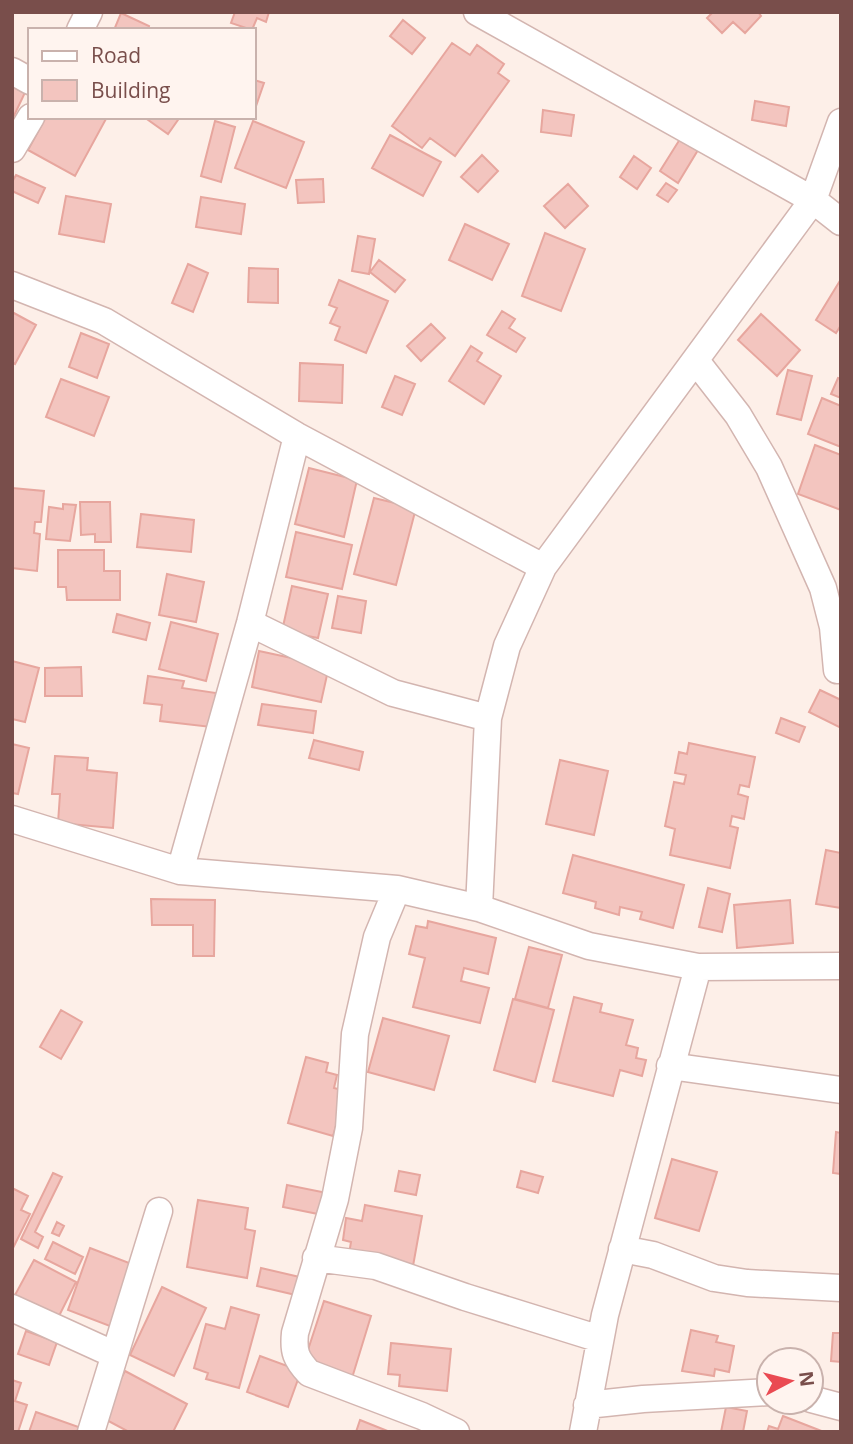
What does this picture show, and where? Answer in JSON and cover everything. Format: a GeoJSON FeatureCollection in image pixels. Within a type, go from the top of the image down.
{"type":"FeatureCollection","features":[{"type":"Feature","properties":{"kind":"street"},"geometry":{"type":"LineString","coordinates":[[81,28],[89,12]]}},
{"type":"Feature","properties":{"kind":"street"},"geometry":{"type":"LineString","coordinates":[[477,12],[813,200],[841,222]]}},
{"type":"Feature","properties":{"kind":"street"},"geometry":{"type":"LineString","coordinates":[[12,71],[28,80]]}},
{"type":"Feature","properties":{"kind":"street"},"geometry":{"type":"LineString","coordinates":[[12,149],[30,119]]}},
{"type":"Feature","properties":{"kind":"street"},"geometry":{"type":"LineString","coordinates":[[479,908],[488,718],[507,646],[543,567],[813,200],[841,122]]}},
{"type":"Feature","properties":{"kind":"street"},"geometry":{"type":"LineString","coordinates":[[12,285],[104,321],[297,436],[543,567]]}},
{"type":"Feature","properties":{"kind":"street"},"geometry":{"type":"LineString","coordinates":[[696,361],[738,415],[769,467],[823,588],[832,628],[837,670]]}},
{"type":"Feature","properties":{"kind":"street"},"geometry":{"type":"LineString","coordinates":[[180,871],[250,623],[297,436]]}},
{"type":"Feature","properties":{"kind":"street"},"geometry":{"type":"LineString","coordinates":[[250,623],[393,693],[488,718]]}},
{"type":"Feature","properties":{"kind":"street"},"geometry":{"type":"LineString","coordinates":[[12,819],[180,871],[397,889],[479,908],[589,946],[698,967],[841,966]]}},
{"type":"Feature","properties":{"kind":"street"},"geometry":{"type":"LineString","coordinates":[[397,889],[377,937],[355,1034],[349,1128],[335,1199],[316,1258],[293,1349],[296,1358],[309,1373],[422,1416],[456,1432]]}},
{"type":"Feature","properties":{"kind":"street"},"geometry":{"type":"LineString","coordinates":[[583,1432],[600,1339],[622,1249],[698,967]]}},
{"type":"Feature","properties":{"kind":"street"},"geometry":{"type":"LineString","coordinates":[[670,1066],[841,1090]]}},
{"type":"Feature","properties":{"kind":"street"},"geometry":{"type":"LineString","coordinates":[[91,1432],[159,1212]]}},
{"type":"Feature","properties":{"kind":"street"},"geometry":{"type":"LineString","coordinates":[[622,1249],[653,1255],[713,1278],[747,1283],[841,1288]]}},
{"type":"Feature","properties":{"kind":"street"},"geometry":{"type":"LineString","coordinates":[[316,1258],[376,1266],[600,1339]]}},
{"type":"Feature","properties":{"kind":"street"},"geometry":{"type":"LineString","coordinates":[[12,1308],[113,1354]]}},
{"type":"Feature","properties":{"kind":"street"},"geometry":{"type":"LineString","coordinates":[[587,1405],[755,1393]]}},
{"type":"Feature","properties":{"kind":"building"},"geometry":{"type":"Polygon","coordinates":[[[235,12],[269,12],[266,22],[257,18],[253,28],[231,23],[235,12]]]}},
{"type":"Feature","properties":{"kind":"building"},"geometry":{"type":"Polygon","coordinates":[[[713,12],[758,12],[761,16],[745,33],[733,22],[722,33],[707,18],[713,12]]]}},
{"type":"Feature","properties":{"kind":"building"},"geometry":{"type":"Polygon","coordinates":[[[121,13],[149,26],[148,28],[115,28],[121,13]]]}},
{"type":"Feature","properties":{"kind":"building"},"geometry":{"type":"Polygon","coordinates":[[[403,20],[425,38],[412,54],[390,36],[403,20]]]}},
{"type":"Feature","properties":{"kind":"building"},"geometry":{"type":"Polygon","coordinates":[[[452,43],[470,55],[477,45],[504,64],[498,73],[509,81],[455,156],[430,138],[422,148],[392,126],[452,43]]]}},
{"type":"Feature","properties":{"kind":"building"},"geometry":{"type":"Polygon","coordinates":[[[12,76],[28,84],[28,86],[12,120],[12,76]]]}},
{"type":"Feature","properties":{"kind":"building"},"geometry":{"type":"Polygon","coordinates":[[[256,81],[264,83],[256,106],[256,81]]]}},
{"type":"Feature","properties":{"kind":"building"},"geometry":{"type":"Polygon","coordinates":[[[755,101],[789,107],[786,126],[752,120],[755,101]]]}},
{"type":"Feature","properties":{"kind":"building"},"geometry":{"type":"Polygon","coordinates":[[[543,110],[574,115],[571,136],[541,132],[543,110]]]}},
{"type":"Feature","properties":{"kind":"building"},"geometry":{"type":"Polygon","coordinates":[[[45,119],[106,119],[75,176],[28,150],[45,119]]]}},
{"type":"Feature","properties":{"kind":"building"},"geometry":{"type":"Polygon","coordinates":[[[147,119],[179,119],[168,134],[147,119]]]}},
{"type":"Feature","properties":{"kind":"building"},"geometry":{"type":"Polygon","coordinates":[[[215,121],[235,127],[221,182],[201,176],[215,121]]]}},
{"type":"Feature","properties":{"kind":"building"},"geometry":{"type":"Polygon","coordinates":[[[253,121],[304,142],[286,188],[235,168],[253,121]]]}},
{"type":"Feature","properties":{"kind":"building"},"geometry":{"type":"Polygon","coordinates":[[[390,135],[441,162],[423,196],[372,168],[390,135]]]}},
{"type":"Feature","properties":{"kind":"building"},"geometry":{"type":"Polygon","coordinates":[[[680,139],[698,150],[678,183],[660,171],[680,139]]]}},
{"type":"Feature","properties":{"kind":"building"},"geometry":{"type":"Polygon","coordinates":[[[482,155],[498,171],[478,192],[461,177],[482,155]]]}},
{"type":"Feature","properties":{"kind":"building"},"geometry":{"type":"Polygon","coordinates":[[[634,156],[651,168],[637,189],[620,177],[634,156]]]}},
{"type":"Feature","properties":{"kind":"building"},"geometry":{"type":"Polygon","coordinates":[[[16,175],[45,188],[38,203],[12,191],[12,182],[16,175]]]}},
{"type":"Feature","properties":{"kind":"building"},"geometry":{"type":"Polygon","coordinates":[[[323,179],[324,202],[298,203],[296,180],[323,179]]]}},
{"type":"Feature","properties":{"kind":"building"},"geometry":{"type":"Polygon","coordinates":[[[666,183],[677,190],[668,202],[657,195],[666,183]]]}},
{"type":"Feature","properties":{"kind":"building"},"geometry":{"type":"Polygon","coordinates":[[[568,184],[588,206],[565,228],[544,206],[568,184]]]}},
{"type":"Feature","properties":{"kind":"building"},"geometry":{"type":"Polygon","coordinates":[[[66,196],[111,204],[104,242],[59,234],[66,196]]]}},
{"type":"Feature","properties":{"kind":"building"},"geometry":{"type":"Polygon","coordinates":[[[201,197],[245,204],[241,234],[196,227],[201,197]]]}},
{"type":"Feature","properties":{"kind":"building"},"geometry":{"type":"Polygon","coordinates":[[[465,224],[509,244],[492,280],[449,260],[465,224]]]}},
{"type":"Feature","properties":{"kind":"building"},"geometry":{"type":"Polygon","coordinates":[[[545,233],[585,249],[561,311],[522,296],[545,233]]]}},
{"type":"Feature","properties":{"kind":"building"},"geometry":{"type":"Polygon","coordinates":[[[358,236],[375,239],[369,274],[352,271],[358,236]]]}},
{"type":"Feature","properties":{"kind":"building"},"geometry":{"type":"Polygon","coordinates":[[[379,260],[405,280],[395,292],[370,272],[379,260]]]}},
{"type":"Feature","properties":{"kind":"building"},"geometry":{"type":"Polygon","coordinates":[[[188,264],[208,273],[193,312],[172,303],[188,264]]]}},
{"type":"Feature","properties":{"kind":"building"},"geometry":{"type":"Polygon","coordinates":[[[249,268],[278,269],[278,303],[248,302],[249,268]]]}},
{"type":"Feature","properties":{"kind":"building"},"geometry":{"type":"Polygon","coordinates":[[[841,279],[841,325],[836,333],[816,320],[841,279]]]}},
{"type":"Feature","properties":{"kind":"building"},"geometry":{"type":"Polygon","coordinates":[[[339,280],[388,301],[366,353],[335,340],[340,327],[330,323],[337,308],[329,305],[339,280]]]}},
{"type":"Feature","properties":{"kind":"building"},"geometry":{"type":"Polygon","coordinates":[[[502,311],[515,319],[509,328],[525,338],[516,352],[487,335],[502,311]]]}},
{"type":"Feature","properties":{"kind":"building"},"geometry":{"type":"Polygon","coordinates":[[[12,312],[36,325],[15,364],[12,362],[12,312]]]}},
{"type":"Feature","properties":{"kind":"building"},"geometry":{"type":"Polygon","coordinates":[[[761,314],[800,350],[777,376],[738,340],[761,314]]]}},
{"type":"Feature","properties":{"kind":"building"},"geometry":{"type":"Polygon","coordinates":[[[431,324],[445,338],[421,361],[407,346],[431,324]]]}},
{"type":"Feature","properties":{"kind":"building"},"geometry":{"type":"Polygon","coordinates":[[[81,333],[109,344],[97,378],[69,367],[81,333]]]}},
{"type":"Feature","properties":{"kind":"building"},"geometry":{"type":"Polygon","coordinates":[[[471,346],[482,353],[477,361],[501,376],[484,404],[449,381],[471,346]]]}},
{"type":"Feature","properties":{"kind":"building"},"geometry":{"type":"Polygon","coordinates":[[[300,363],[343,365],[342,403],[299,401],[300,363]]]}},
{"type":"Feature","properties":{"kind":"building"},"geometry":{"type":"Polygon","coordinates":[[[788,370],[812,376],[801,420],[777,414],[788,370]]]}},
{"type":"Feature","properties":{"kind":"building"},"geometry":{"type":"Polygon","coordinates":[[[395,376],[415,384],[402,415],[382,407],[395,376]]]}},
{"type":"Feature","properties":{"kind":"building"},"geometry":{"type":"Polygon","coordinates":[[[838,378],[841,379],[841,398],[831,394],[838,378]]]}},
{"type":"Feature","properties":{"kind":"building"},"geometry":{"type":"Polygon","coordinates":[[[61,379],[109,397],[94,436],[46,417],[61,379]]]}},
{"type":"Feature","properties":{"kind":"building"},"geometry":{"type":"Polygon","coordinates":[[[822,398],[841,406],[841,447],[808,434],[822,398]]]}},
{"type":"Feature","properties":{"kind":"building"},"geometry":{"type":"Polygon","coordinates":[[[815,445],[841,455],[841,510],[798,494],[815,445]]]}},
{"type":"Feature","properties":{"kind":"building"},"geometry":{"type":"Polygon","coordinates":[[[309,468],[357,480],[344,537],[295,524],[309,468]]]}},
{"type":"Feature","properties":{"kind":"building"},"geometry":{"type":"Polygon","coordinates":[[[12,488],[44,491],[41,522],[35,522],[34,533],[40,534],[37,571],[12,568],[12,488]]]}},
{"type":"Feature","properties":{"kind":"building"},"geometry":{"type":"Polygon","coordinates":[[[374,498],[416,508],[396,585],[354,574],[374,498]]]}},
{"type":"Feature","properties":{"kind":"building"},"geometry":{"type":"Polygon","coordinates":[[[80,502],[110,502],[111,542],[95,542],[95,534],[81,535],[80,502]]]}},
{"type":"Feature","properties":{"kind":"building"},"geometry":{"type":"Polygon","coordinates":[[[63,504],[76,505],[70,541],[46,539],[49,507],[63,509],[63,504]]]}},
{"type":"Feature","properties":{"kind":"building"},"geometry":{"type":"Polygon","coordinates":[[[141,514],[194,520],[191,552],[137,547],[141,514]]]}},
{"type":"Feature","properties":{"kind":"building"},"geometry":{"type":"Polygon","coordinates":[[[296,532],[352,545],[342,589],[286,577],[296,532]]]}},
{"type":"Feature","properties":{"kind":"building"},"geometry":{"type":"Polygon","coordinates":[[[58,550],[104,550],[104,571],[120,571],[120,600],[67,600],[66,587],[58,587],[58,550]]]}},
{"type":"Feature","properties":{"kind":"building"},"geometry":{"type":"Polygon","coordinates":[[[167,574],[204,582],[196,622],[159,615],[167,574]]]}},
{"type":"Feature","properties":{"kind":"building"},"geometry":{"type":"Polygon","coordinates":[[[292,586],[328,594],[318,638],[282,631],[292,586]]]}},
{"type":"Feature","properties":{"kind":"building"},"geometry":{"type":"Polygon","coordinates":[[[338,596],[366,601],[361,633],[332,628],[338,596]]]}},
{"type":"Feature","properties":{"kind":"building"},"geometry":{"type":"Polygon","coordinates":[[[117,614],[150,623],[146,640],[113,632],[117,614]]]}},
{"type":"Feature","properties":{"kind":"building"},"geometry":{"type":"Polygon","coordinates":[[[171,622],[218,634],[206,681],[159,669],[171,622]]]}},
{"type":"Feature","properties":{"kind":"building"},"geometry":{"type":"Polygon","coordinates":[[[259,651],[329,666],[321,702],[252,687],[259,651]]]}},
{"type":"Feature","properties":{"kind":"building"},"geometry":{"type":"Polygon","coordinates":[[[12,661],[39,668],[25,722],[12,719],[12,661]]]}},
{"type":"Feature","properties":{"kind":"building"},"geometry":{"type":"Polygon","coordinates":[[[81,667],[82,696],[45,696],[45,668],[81,667]]]}},
{"type":"Feature","properties":{"kind":"building"},"geometry":{"type":"Polygon","coordinates":[[[148,676],[184,681],[182,688],[216,693],[211,727],[160,721],[162,705],[144,703],[148,676]]]}},
{"type":"Feature","properties":{"kind":"building"},"geometry":{"type":"Polygon","coordinates":[[[820,690],[841,700],[841,728],[809,712],[820,690]]]}},
{"type":"Feature","properties":{"kind":"building"},"geometry":{"type":"Polygon","coordinates":[[[262,704],[316,711],[313,733],[258,725],[262,704]]]}},
{"type":"Feature","properties":{"kind":"building"},"geometry":{"type":"Polygon","coordinates":[[[781,718],[805,727],[799,742],[776,733],[781,718]]]}},
{"type":"Feature","properties":{"kind":"building"},"geometry":{"type":"Polygon","coordinates":[[[314,740],[363,752],[359,770],[309,758],[314,740]]]}},
{"type":"Feature","properties":{"kind":"building"},"geometry":{"type":"Polygon","coordinates":[[[689,743],[755,757],[749,787],[740,785],[738,794],[748,797],[744,819],[732,816],[730,826],[738,828],[730,868],[670,855],[675,829],[665,826],[674,782],[684,784],[686,775],[675,773],[679,752],[687,754],[689,743]]]}},
{"type":"Feature","properties":{"kind":"building"},"geometry":{"type":"Polygon","coordinates":[[[12,744],[29,748],[18,794],[12,793],[12,744]]]}},
{"type":"Feature","properties":{"kind":"building"},"geometry":{"type":"Polygon","coordinates":[[[55,756],[88,758],[87,770],[117,773],[113,828],[58,823],[60,794],[52,794],[55,756]]]}},
{"type":"Feature","properties":{"kind":"building"},"geometry":{"type":"Polygon","coordinates":[[[560,760],[608,771],[594,835],[546,824],[560,760]]]}},
{"type":"Feature","properties":{"kind":"building"},"geometry":{"type":"Polygon","coordinates":[[[826,850],[841,853],[841,908],[816,904],[826,850]]]}},
{"type":"Feature","properties":{"kind":"building"},"geometry":{"type":"Polygon","coordinates":[[[573,855],[684,885],[673,928],[640,919],[642,912],[620,907],[619,915],[595,908],[596,902],[563,893],[573,855]]]}},
{"type":"Feature","properties":{"kind":"building"},"geometry":{"type":"Polygon","coordinates":[[[708,888],[730,894],[722,932],[699,927],[708,888]]]}},
{"type":"Feature","properties":{"kind":"building"},"geometry":{"type":"Polygon","coordinates":[[[151,899],[215,900],[214,956],[193,956],[193,925],[152,925],[151,899]]]}},
{"type":"Feature","properties":{"kind":"building"},"geometry":{"type":"Polygon","coordinates":[[[790,900],[793,943],[737,948],[734,905],[790,900]]]}},
{"type":"Feature","properties":{"kind":"building"},"geometry":{"type":"Polygon","coordinates":[[[428,921],[496,938],[488,974],[464,968],[461,981],[489,988],[480,1023],[413,1007],[425,958],[409,954],[416,926],[427,928],[428,921]]]}},
{"type":"Feature","properties":{"kind":"building"},"geometry":{"type":"Polygon","coordinates":[[[529,947],[562,955],[548,1008],[515,999],[529,947]]]}},
{"type":"Feature","properties":{"kind":"building"},"geometry":{"type":"Polygon","coordinates":[[[574,997],[602,1004],[600,1012],[633,1020],[626,1045],[638,1048],[636,1058],[646,1060],[642,1076],[620,1070],[613,1096],[553,1081],[574,997]]]}},
{"type":"Feature","properties":{"kind":"building"},"geometry":{"type":"Polygon","coordinates":[[[513,999],[554,1010],[535,1082],[494,1070],[513,999]]]}},
{"type":"Feature","properties":{"kind":"building"},"geometry":{"type":"Polygon","coordinates":[[[61,1010],[82,1022],[61,1059],[40,1047],[61,1010]]]}},
{"type":"Feature","properties":{"kind":"building"},"geometry":{"type":"Polygon","coordinates":[[[383,1018],[449,1036],[434,1090],[368,1072],[383,1018]]]}},
{"type":"Feature","properties":{"kind":"building"},"geometry":{"type":"Polygon","coordinates":[[[306,1057],[328,1063],[326,1072],[337,1075],[334,1088],[346,1091],[333,1136],[288,1123],[306,1057]]]}},
{"type":"Feature","properties":{"kind":"building"},"geometry":{"type":"Polygon","coordinates":[[[836,1132],[841,1133],[841,1174],[833,1173],[836,1132]]]}},
{"type":"Feature","properties":{"kind":"building"},"geometry":{"type":"Polygon","coordinates":[[[672,1159],[717,1172],[699,1231],[655,1218],[672,1159]]]}},
{"type":"Feature","properties":{"kind":"building"},"geometry":{"type":"Polygon","coordinates":[[[399,1171],[420,1175],[416,1195],[395,1191],[399,1171]]]}},
{"type":"Feature","properties":{"kind":"building"},"geometry":{"type":"Polygon","coordinates":[[[521,1171],[543,1177],[538,1193],[517,1187],[521,1171]]]}},
{"type":"Feature","properties":{"kind":"building"},"geometry":{"type":"Polygon","coordinates":[[[53,1173],[62,1177],[35,1232],[43,1237],[38,1248],[21,1239],[53,1173]]]}},
{"type":"Feature","properties":{"kind":"building"},"geometry":{"type":"Polygon","coordinates":[[[287,1185],[327,1193],[323,1215],[283,1207],[287,1185]]]}},
{"type":"Feature","properties":{"kind":"building"},"geometry":{"type":"Polygon","coordinates":[[[12,1188],[28,1196],[21,1210],[30,1214],[13,1248],[12,1188]]]}},
{"type":"Feature","properties":{"kind":"building"},"geometry":{"type":"Polygon","coordinates":[[[198,1200],[248,1208],[245,1229],[255,1231],[247,1278],[187,1267],[198,1200]]]}},
{"type":"Feature","properties":{"kind":"building"},"geometry":{"type":"Polygon","coordinates":[[[365,1205],[422,1216],[413,1266],[349,1254],[351,1242],[343,1240],[346,1218],[362,1221],[365,1205]]]}},
{"type":"Feature","properties":{"kind":"building"},"geometry":{"type":"Polygon","coordinates":[[[57,1222],[64,1226],[59,1236],[52,1233],[57,1222]]]}},
{"type":"Feature","properties":{"kind":"building"},"geometry":{"type":"Polygon","coordinates":[[[53,1242],[83,1257],[75,1274],[45,1259],[53,1242]]]}},
{"type":"Feature","properties":{"kind":"building"},"geometry":{"type":"Polygon","coordinates":[[[90,1248],[137,1266],[115,1328],[68,1310],[90,1248]]]}},
{"type":"Feature","properties":{"kind":"building"},"geometry":{"type":"Polygon","coordinates":[[[34,1260],[76,1282],[55,1324],[40,1308],[15,1295],[34,1260]]]}},
{"type":"Feature","properties":{"kind":"building"},"geometry":{"type":"Polygon","coordinates":[[[261,1268],[304,1278],[300,1296],[257,1286],[261,1268]]]}},
{"type":"Feature","properties":{"kind":"building"},"geometry":{"type":"Polygon","coordinates":[[[162,1287],[206,1308],[174,1376],[130,1355],[162,1287]]]}},
{"type":"Feature","properties":{"kind":"building"},"geometry":{"type":"Polygon","coordinates":[[[324,1301],[371,1316],[352,1378],[304,1362],[324,1301]]]}},
{"type":"Feature","properties":{"kind":"building"},"geometry":{"type":"Polygon","coordinates":[[[231,1307],[259,1315],[239,1388],[206,1379],[208,1373],[194,1368],[206,1324],[225,1329],[231,1307]]]}},
{"type":"Feature","properties":{"kind":"building"},"geometry":{"type":"Polygon","coordinates":[[[691,1330],[718,1336],[716,1342],[734,1346],[729,1372],[715,1369],[714,1376],[682,1371],[691,1330]]]}},
{"type":"Feature","properties":{"kind":"building"},"geometry":{"type":"Polygon","coordinates":[[[26,1331],[57,1342],[49,1365],[18,1354],[26,1331]]]}},
{"type":"Feature","properties":{"kind":"building"},"geometry":{"type":"Polygon","coordinates":[[[833,1333],[841,1333],[841,1362],[831,1361],[833,1333]]]}},
{"type":"Feature","properties":{"kind":"building"},"geometry":{"type":"Polygon","coordinates":[[[391,1343],[451,1349],[447,1391],[399,1386],[400,1375],[388,1374],[391,1343]]]}},
{"type":"Feature","properties":{"kind":"building"},"geometry":{"type":"Polygon","coordinates":[[[260,1356],[301,1371],[288,1407],[247,1392],[260,1356]]]}},
{"type":"Feature","properties":{"kind":"building"},"geometry":{"type":"Polygon","coordinates":[[[125,1371],[187,1404],[173,1432],[129,1432],[101,1417],[125,1371]]]}},
{"type":"Feature","properties":{"kind":"building"},"geometry":{"type":"Polygon","coordinates":[[[12,1380],[21,1383],[15,1401],[27,1405],[18,1432],[12,1432],[12,1380]]]}},
{"type":"Feature","properties":{"kind":"building"},"geometry":{"type":"Polygon","coordinates":[[[726,1407],[747,1411],[743,1432],[721,1432],[726,1407]]]}},
{"type":"Feature","properties":{"kind":"building"},"geometry":{"type":"Polygon","coordinates":[[[36,1412],[87,1430],[29,1432],[36,1412]]]}},
{"type":"Feature","properties":{"kind":"building"},"geometry":{"type":"Polygon","coordinates":[[[783,1416],[824,1432],[767,1432],[769,1426],[778,1429],[783,1416]]]}},
{"type":"Feature","properties":{"kind":"building"},"geometry":{"type":"Polygon","coordinates":[[[360,1420],[390,1432],[356,1432],[360,1420]]]}}]}
